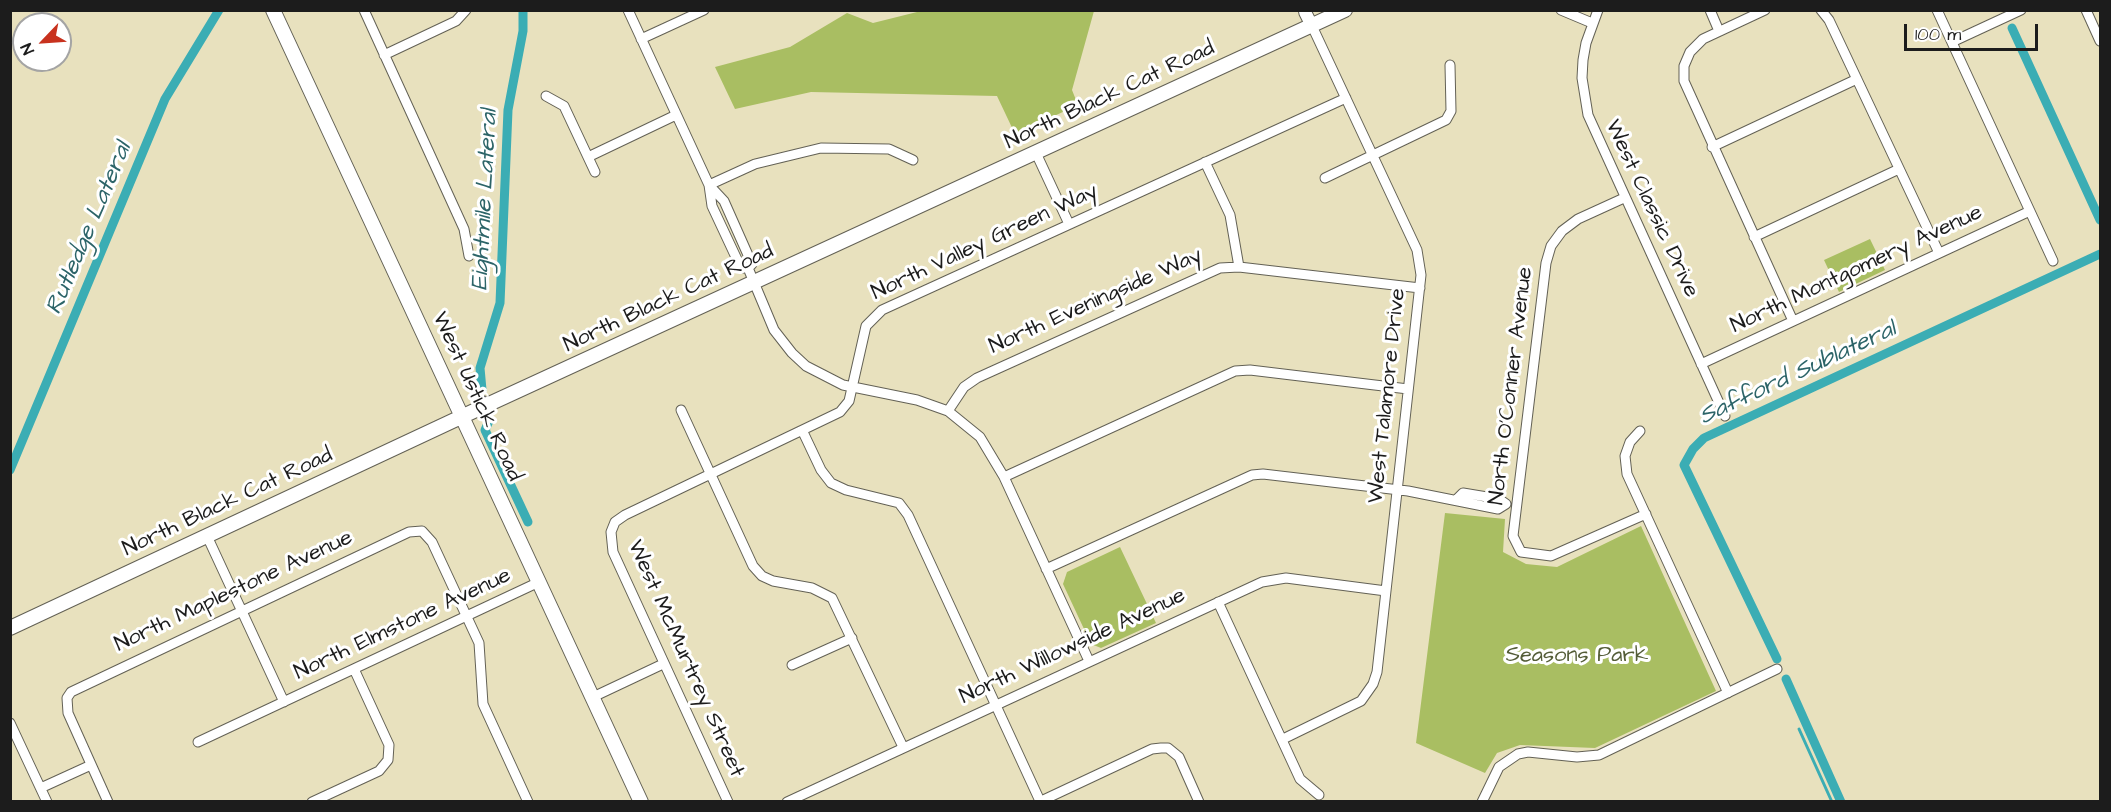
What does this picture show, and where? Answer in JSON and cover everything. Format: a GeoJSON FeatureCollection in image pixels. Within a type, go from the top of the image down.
{"type":"FeatureCollection","features":[{"type":"Feature","properties":{"kind":"main road","name":"West Ustick Road"},"geometry":{"type":"LineString","coordinates":[[273,10],[641,801]]}},
{"type":"Feature","properties":{"kind":"main road","name":"North Black Cat Road"},"geometry":{"type":"LineString","coordinates":[[10,628],[1345,10]]}},
{"type":"Feature","properties":{"kind":"street"},"geometry":{"type":"LineString","coordinates":[[363,10],[464,229],[469,256]]}},
{"type":"Feature","properties":{"kind":"street"},"geometry":{"type":"LineString","coordinates":[[384,56],[456,21],[466,10]]}},
{"type":"Feature","properties":{"kind":"street"},"geometry":{"type":"LineString","coordinates":[[628,10],[709,185],[712,206],[741,268],[748,268],[774,330],[792,353],[820,375],[852,388],[917,400],[948,411],[980,437],[1004,477],[1089,661]]}},
{"type":"Feature","properties":{"kind":"street"},"geometry":{"type":"LineString","coordinates":[[641,39],[704,10]]}},
{"type":"Feature","properties":{"kind":"street"},"geometry":{"type":"LineString","coordinates":[[1561,10],[1592,23]]}},
{"type":"Feature","properties":{"kind":"street","name":"West Classic Drive"},"geometry":{"type":"LineString","coordinates":[[1598,10],[1592,23],[1583,60],[1584,100],[1592,129],[1725,416]]}},
{"type":"Feature","properties":{"kind":"street"},"geometry":{"type":"LineString","coordinates":[[1710,10],[1719,31]]}},
{"type":"Feature","properties":{"kind":"street"},"geometry":{"type":"LineString","coordinates":[[1765,10],[1703,39],[1690,52],[1684,66],[1686,91],[1793,321]]}},
{"type":"Feature","properties":{"kind":"street"},"geometry":{"type":"LineString","coordinates":[[1821,10],[1829,20],[1939,254]]}},
{"type":"Feature","properties":{"kind":"street"},"geometry":{"type":"LineString","coordinates":[[1937,10],[2053,261]]}},
{"type":"Feature","properties":{"kind":"street"},"geometry":{"type":"LineString","coordinates":[[1952,42],[2021,10]]}},
{"type":"Feature","properties":{"kind":"street"},"geometry":{"type":"LineString","coordinates":[[2086,10],[2100,41]]}},
{"type":"Feature","properties":{"kind":"street"},"geometry":{"type":"LineString","coordinates":[[1303,11],[1312,26]]}},
{"type":"Feature","properties":{"kind":"street","name":"West Talamore Drive"},"geometry":{"type":"LineString","coordinates":[[1283,740],[1352,707],[1368,693],[1377,672],[1420,288],[1421,263],[1417,250],[1312,26]]}},
{"type":"Feature","properties":{"kind":"street"},"geometry":{"type":"LineString","coordinates":[[1325,178],[1446,120],[1451,111],[1450,65]]}},
{"type":"Feature","properties":{"kind":"street"},"geometry":{"type":"LineString","coordinates":[[1712,147],[1857,79]]}},
{"type":"Feature","properties":{"kind":"street"},"geometry":{"type":"LineString","coordinates":[[546,96],[564,106],[595,172]]}},
{"type":"Feature","properties":{"kind":"street","name":"North Valley Green Way"},"geometry":{"type":"LineString","coordinates":[[611,531],[615,522],[625,515],[803,432],[840,412],[849,401],[866,326],[882,310],[1346,98]]}},
{"type":"Feature","properties":{"kind":"street"},"geometry":{"type":"LineString","coordinates":[[588,157],[676,115]]}},
{"type":"Feature","properties":{"kind":"street"},"geometry":{"type":"LineString","coordinates":[[709,185],[755,164],[821,148],[889,149],[913,160]]}},
{"type":"Feature","properties":{"kind":"street"},"geometry":{"type":"LineString","coordinates":[[1036,153],[1069,224]]}},
{"type":"Feature","properties":{"kind":"street"},"geometry":{"type":"LineString","coordinates":[[1205,162],[1230,215],[1239,267]]}},
{"type":"Feature","properties":{"kind":"street"},"geometry":{"type":"LineString","coordinates":[[1754,237],[1899,169]]}},
{"type":"Feature","properties":{"kind":"street","name":"North O'Conner Avenue"},"geometry":{"type":"LineString","coordinates":[[1624,198],[1578,219],[1562,231],[1551,246],[1546,263],[1513,536],[1517,547],[1528,554],[1559,554],[1646,514]]}},
{"type":"Feature","properties":{"kind":"street","name":"North Montgomery Avenue"},"geometry":{"type":"LineString","coordinates":[[1701,364],[2030,211]]}},
{"type":"Feature","properties":{"kind":"street","name":"North Eveningside Way"},"geometry":{"type":"LineString","coordinates":[[948,411],[964,387],[989,372],[1220,268],[1239,267],[1420,288]]}},
{"type":"Feature","properties":{"kind":"street"},"geometry":{"type":"LineString","coordinates":[[1004,477],[1235,371],[1250,370],[1408,389]]}},
{"type":"Feature","properties":{"kind":"street"},"geometry":{"type":"LineString","coordinates":[[681,410],[753,566],[762,576],[772,581],[823,591],[838,606],[903,747]]}},
{"type":"Feature","properties":{"kind":"street"},"geometry":{"type":"LineString","coordinates":[[1640,431],[1630,442],[1625,456],[1625,466],[1728,693]]}},
{"type":"Feature","properties":{"kind":"street"},"geometry":{"type":"LineString","coordinates":[[803,432],[821,470],[831,483],[846,490],[898,503],[908,515],[1040,801],[1152,749],[1168,748],[1179,757],[1200,801]]}},
{"type":"Feature","properties":{"kind":"street"},"geometry":{"type":"LineString","coordinates":[[1046,569],[1252,475],[1263,474],[1397,490],[1457,499],[1462,503],[1498,509],[1506,504],[1517,506]]}},
{"type":"Feature","properties":{"kind":"street","name":"North Maplestone Avenue"},"geometry":{"type":"LineString","coordinates":[[91,765],[68,713],[67,698],[75,689],[410,532],[422,531],[432,542],[467,616]]}},
{"type":"Feature","properties":{"kind":"street","name":"West McMurtrey Street"},"geometry":{"type":"LineString","coordinates":[[611,531],[613,552],[728,801]]}},
{"type":"Feature","properties":{"kind":"street"},"geometry":{"type":"LineString","coordinates":[[207,536],[284,702]]}},
{"type":"Feature","properties":{"kind":"street","name":"North Willowside Avenue"},"geometry":{"type":"LineString","coordinates":[[787,801],[1262,582],[1276,578],[1386,591]]}},
{"type":"Feature","properties":{"kind":"street","name":"North Elmstone Avenue"},"geometry":{"type":"LineString","coordinates":[[198,742],[539,582]]}},
{"type":"Feature","properties":{"kind":"street"},"geometry":{"type":"LineString","coordinates":[[1218,602],[1300,779],[1319,795]]}},
{"type":"Feature","properties":{"kind":"street"},"geometry":{"type":"LineString","coordinates":[[467,616],[479,644],[483,704],[528,801]]}},
{"type":"Feature","properties":{"kind":"street"},"geometry":{"type":"LineString","coordinates":[[792,665],[852,638]]}},
{"type":"Feature","properties":{"kind":"street"},"geometry":{"type":"LineString","coordinates":[[593,697],[663,664]]}},
{"type":"Feature","properties":{"kind":"street"},"geometry":{"type":"LineString","coordinates":[[312,801],[379,771],[388,760],[389,745],[354,669]]}},
{"type":"Feature","properties":{"kind":"street"},"geometry":{"type":"LineString","coordinates":[[1482,801],[1499,767],[1518,753],[1577,757],[1599,755],[1777,669]]}},
{"type":"Feature","properties":{"kind":"street"},"geometry":{"type":"LineString","coordinates":[[10,723],[47,801]]}},
{"type":"Feature","properties":{"kind":"street"},"geometry":{"type":"LineString","coordinates":[[45,786],[91,765],[108,801]]}},
{"type":"Feature","properties":{"kind":"green space"},"geometry":{"type":"Polygon","coordinates":[[[921,11],[1094,11],[1072,90],[1078,105],[1015,134],[997,96],[811,92],[735,109],[715,67],[790,47],[847,13],[873,23],[921,11]]]}},
{"type":"Feature","properties":{"kind":"green space"},"geometry":{"type":"Polygon","coordinates":[[[1870,239],[1885,270],[1839,292],[1824,260],[1870,239]]]}},
{"type":"Feature","properties":{"kind":"green space","name":"Seasons Park"},"geometry":{"type":"Polygon","coordinates":[[[1445,513],[1505,519],[1503,552],[1526,564],[1557,567],[1641,526],[1716,691],[1595,748],[1520,745],[1497,753],[1485,773],[1416,743],[1445,513]]]}},
{"type":"Feature","properties":{"kind":"green space"},"geometry":{"type":"Polygon","coordinates":[[[1120,547],[1156,623],[1101,648],[1091,644],[1063,584],[1067,572],[1120,547]]]}},
{"type":"Feature","properties":{"kind":"waterway","name":"Rutledge Lateral"},"geometry":{"type":"LineString","coordinates":[[10,470],[165,99],[219,10]]}},
{"type":"Feature","properties":{"kind":"waterway","name":"Eightmile Lateral"},"geometry":{"type":"LineString","coordinates":[[482,390],[480,368],[500,303],[508,110],[523,31],[523,10]]}},
{"type":"Feature","properties":{"kind":"waterway","name":"Safford Sublateral"},"geometry":{"type":"LineString","coordinates":[[2012,28],[2100,220]]}},
{"type":"Feature","properties":{"kind":"waterway","name":"Safford Sublateral"},"geometry":{"type":"LineString","coordinates":[[1777,659],[1684,465],[1693,449],[1704,438],[2100,254]]}},
{"type":"Feature","properties":{"kind":"waterway","name":"Eightmile Lateral"},"geometry":{"type":"LineString","coordinates":[[489,421],[485,430],[528,522]]}},
{"type":"Feature","properties":{"kind":"waterway","name":"Safford Sublateral"},"geometry":{"type":"LineString","coordinates":[[1786,679],[1841,802]]}},
{"type":"Feature","properties":{"kind":"waterway"},"geometry":{"type":"LineString","coordinates":[[1799,729],[1832,802]]}}]}
